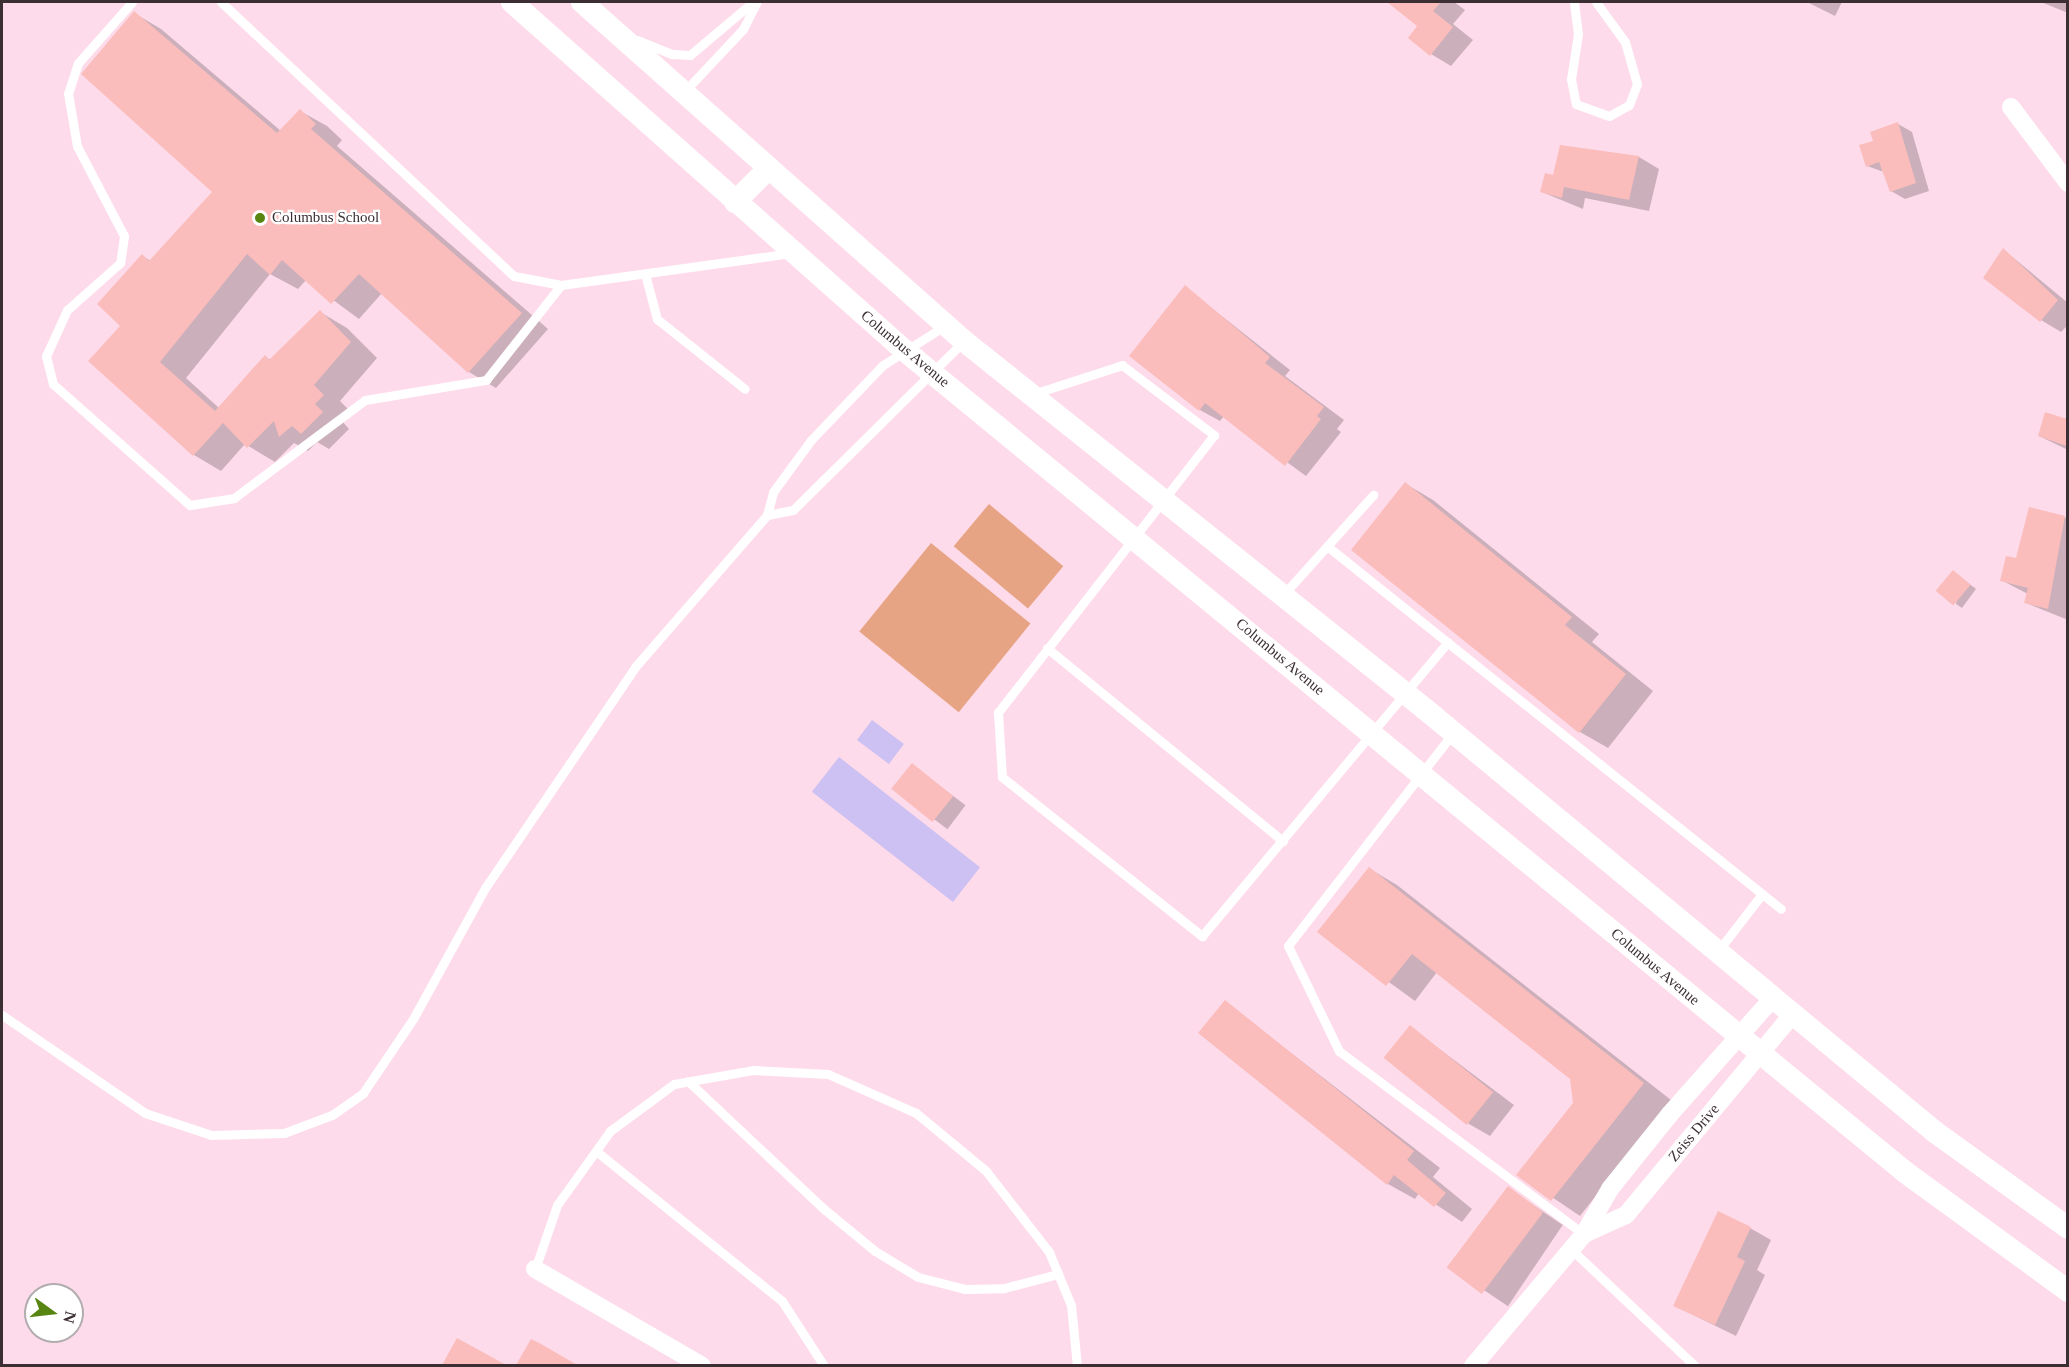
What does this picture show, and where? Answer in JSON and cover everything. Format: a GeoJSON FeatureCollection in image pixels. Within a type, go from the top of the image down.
{"type":"FeatureCollection","features":[{"type":"Feature","properties":{"kind":"street","name":"Columbus Avenue"},"geometry":{"type":"LineString","coordinates":[[512,2],[904,350],[1905,1172],[2067,1291]]}},
{"type":"Feature","properties":{"kind":"street"},"geometry":{"type":"LineString","coordinates":[[582,2],[964,341],[1453,733],[1935,1132],[2067,1228]]}},
{"type":"Feature","properties":{"kind":"street"},"geometry":{"type":"LineString","coordinates":[[2011,107],[2067,183]]}},
{"type":"Feature","properties":{"kind":"street"},"geometry":{"type":"LineString","coordinates":[[735,202],[768,169]]}},
{"type":"Feature","properties":{"kind":"street","name":"Zeiss Drive"},"geometry":{"type":"LineString","coordinates":[[1473,1365],[1573,1251],[1610,1189],[1738,1036],[1772,999]]}},
{"type":"Feature","properties":{"kind":"street","name":"Zeiss Drive"},"geometry":{"type":"LineString","coordinates":[[1584,1234],[1626,1215],[1792,1015]]}},
{"type":"Feature","properties":{"kind":"street"},"geometry":{"type":"LineString","coordinates":[[535,1269],[702,1365]]}},
{"type":"Feature","properties":{"kind":"lane"},"geometry":{"type":"LineString","coordinates":[[132,2],[78,63],[68,93],[77,146],[124,236],[120,263],[67,310],[46,356],[53,384],[190,505],[234,498],[364,400],[486,380],[561,285]]}},
{"type":"Feature","properties":{"kind":"lane"},"geometry":{"type":"LineString","coordinates":[[221,2],[514,276],[561,285],[793,252]]}},
{"type":"Feature","properties":{"kind":"lane"},"geometry":{"type":"LineString","coordinates":[[614,30],[672,54],[690,55],[755,2]]}},
{"type":"Feature","properties":{"kind":"lane"},"geometry":{"type":"LineString","coordinates":[[683,93],[743,29],[755,2]]}},
{"type":"Feature","properties":{"kind":"lane"},"geometry":{"type":"LineString","coordinates":[[1574,2],[1578,34],[1571,79],[1576,104],[1609,116],[1629,105],[1637,84],[1625,42],[1596,2]]}},
{"type":"Feature","properties":{"kind":"lane"},"geometry":{"type":"LineString","coordinates":[[645,274],[657,319],[745,389]]}},
{"type":"Feature","properties":{"kind":"lane"},"geometry":{"type":"LineString","coordinates":[[2,1015],[78,1072],[175,1126],[237,1137],[284,1133],[332,1115],[369,1084],[413,1019],[485,888],[635,668],[767,515],[773,492],[811,440],[904,350],[946,325]]}},
{"type":"Feature","properties":{"kind":"lane"},"geometry":{"type":"LineString","coordinates":[[767,515],[793,510],[964,341]]}},
{"type":"Feature","properties":{"kind":"lane"},"geometry":{"type":"LineString","coordinates":[[1030,395],[1122,365],[1214,435],[998,712],[1002,777],[1202,936],[1448,642]]}},
{"type":"Feature","properties":{"kind":"lane"},"geometry":{"type":"LineString","coordinates":[[1282,597],[1372,495]]}},
{"type":"Feature","properties":{"kind":"lane"},"geometry":{"type":"LineString","coordinates":[[1327,546],[1781,909]]}},
{"type":"Feature","properties":{"kind":"lane"},"geometry":{"type":"LineString","coordinates":[[1047,648],[1283,841]]}},
{"type":"Feature","properties":{"kind":"lane"},"geometry":{"type":"LineString","coordinates":[[1453,733],[1288,946],[1339,1051],[1584,1234]]}},
{"type":"Feature","properties":{"kind":"lane"},"geometry":{"type":"LineString","coordinates":[[1717,953],[1762,894]]}},
{"type":"Feature","properties":{"kind":"lane"},"geometry":{"type":"LineString","coordinates":[[535,1269],[557,1205],[610,1131],[674,1084],[753,1070],[828,1074],[916,1113],[986,1170],[1049,1252],[1071,1305],[1077,1365]]}},
{"type":"Feature","properties":{"kind":"lane"},"geometry":{"type":"LineString","coordinates":[[688,1081],[824,1209],[875,1251],[918,1277],[965,1289],[1004,1288],[1058,1274]]}},
{"type":"Feature","properties":{"kind":"lane"},"geometry":{"type":"LineString","coordinates":[[596,1151],[782,1301],[824,1365]]}},
{"type":"Feature","properties":{"kind":"lane"},"geometry":{"type":"LineString","coordinates":[[1573,1251],[1695,1365]]}},
{"type":"Feature","properties":{"kind":"shaded area"},"geometry":{"type":"Polygon","coordinates":[[[989,504],[1063,566],[1028,608],[954,546],[989,504]]]}},
{"type":"Feature","properties":{"kind":"shaded area"},"geometry":{"type":"Polygon","coordinates":[[[931,543],[1030,624],[959,712],[859,632],[931,543]]]}},
{"type":"Feature","properties":{"kind":"shaded area"},"geometry":{"type":"Polygon","coordinates":[[[872,720],[904,744],[889,764],[857,740],[872,720]]]}},
{"type":"Feature","properties":{"kind":"shaded area"},"geometry":{"type":"Polygon","coordinates":[[[839,757],[980,867],[953,902],[812,792],[839,757]]]}},
{"type":"Feature","properties":{"kind":"building"},"geometry":{"type":"Polygon","coordinates":[[[1387,2],[1441,2],[1433,11],[1453,27],[1430,56],[1408,38],[1417,26],[1387,2]]]}},
{"type":"Feature","properties":{"kind":"building"},"geometry":{"type":"Polygon","coordinates":[[[134,11],[277,133],[300,109],[316,124],[311,129],[522,313],[468,373],[359,274],[331,304],[282,260],[270,275],[247,254],[160,362],[215,411],[265,355],[269,360],[320,310],[351,342],[314,385],[324,395],[315,404],[323,412],[301,434],[292,426],[279,437],[274,421],[247,448],[223,423],[193,456],[88,361],[120,326],[97,304],[142,254],[149,261],[212,192],[81,74],[134,11]]]}},
{"type":"Feature","properties":{"kind":"building"},"geometry":{"type":"Polygon","coordinates":[[[1898,122],[1916,183],[1890,192],[1879,162],[1866,167],[1859,145],[1873,141],[1870,132],[1898,122]]]}},
{"type":"Feature","properties":{"kind":"building"},"geometry":{"type":"Polygon","coordinates":[[[1560,145],[1639,156],[1629,200],[1564,187],[1562,198],[1540,192],[1545,173],[1553,175],[1560,145]]]}},
{"type":"Feature","properties":{"kind":"building"},"geometry":{"type":"Polygon","coordinates":[[[2003,248],[2058,300],[2040,322],[1983,278],[2003,248]]]}},
{"type":"Feature","properties":{"kind":"building"},"geometry":{"type":"Polygon","coordinates":[[[1185,285],[1270,357],[1265,363],[1324,407],[1317,416],[1321,419],[1285,466],[1205,403],[1199,411],[1129,356],[1185,285]]]}},
{"type":"Feature","properties":{"kind":"building"},"geometry":{"type":"Polygon","coordinates":[[[2045,412],[2067,419],[2067,446],[2038,436],[2045,412]]]}},
{"type":"Feature","properties":{"kind":"building"},"geometry":{"type":"Polygon","coordinates":[[[1405,482],[1572,617],[1565,625],[1626,674],[1579,733],[1351,550],[1405,482]]]}},
{"type":"Feature","properties":{"kind":"building"},"geometry":{"type":"Polygon","coordinates":[[[2029,507],[2065,516],[2048,609],[2024,603],[2028,588],[2000,581],[2006,556],[2016,558],[2029,507]]]}},
{"type":"Feature","properties":{"kind":"building"},"geometry":{"type":"Polygon","coordinates":[[[1953,570],[1971,585],[1953,605],[1936,591],[1953,570]]]}},
{"type":"Feature","properties":{"kind":"building"},"geometry":{"type":"Polygon","coordinates":[[[912,763],[953,796],[932,822],[891,789],[912,763]]]}},
{"type":"Feature","properties":{"kind":"building"},"geometry":{"type":"Polygon","coordinates":[[[1369,867],[1644,1083],[1551,1201],[1516,1175],[1573,1103],[1570,1079],[1412,954],[1386,986],[1317,932],[1369,867]]]}},
{"type":"Feature","properties":{"kind":"building"},"geometry":{"type":"Polygon","coordinates":[[[1225,1000],[1414,1151],[1407,1160],[1446,1193],[1434,1207],[1394,1175],[1387,1185],[1198,1033],[1225,1000]]]}},
{"type":"Feature","properties":{"kind":"building"},"geometry":{"type":"Polygon","coordinates":[[[1410,1025],[1493,1092],[1467,1125],[1384,1058],[1410,1025]]]}},
{"type":"Feature","properties":{"kind":"building"},"geometry":{"type":"Polygon","coordinates":[[[1508,1186],[1543,1212],[1482,1294],[1447,1267],[1508,1186]]]}},
{"type":"Feature","properties":{"kind":"building"},"geometry":{"type":"Polygon","coordinates":[[[1718,1211],[1751,1227],[1737,1257],[1745,1261],[1715,1325],[1673,1306],[1718,1211]]]}},
{"type":"Feature","properties":{"kind":"building"},"geometry":{"type":"Polygon","coordinates":[[[457,1338],[506,1365],[442,1365],[457,1338]]]}},
{"type":"Feature","properties":{"kind":"building"},"geometry":{"type":"Polygon","coordinates":[[[531,1339],[541,1344],[577,1365],[516,1365],[531,1339]]]}},
{"type":"Feature","properties":{"kind":"place","name":"Columbus School"},"geometry":{"type":"Point","coordinates":[260,218]}}]}
